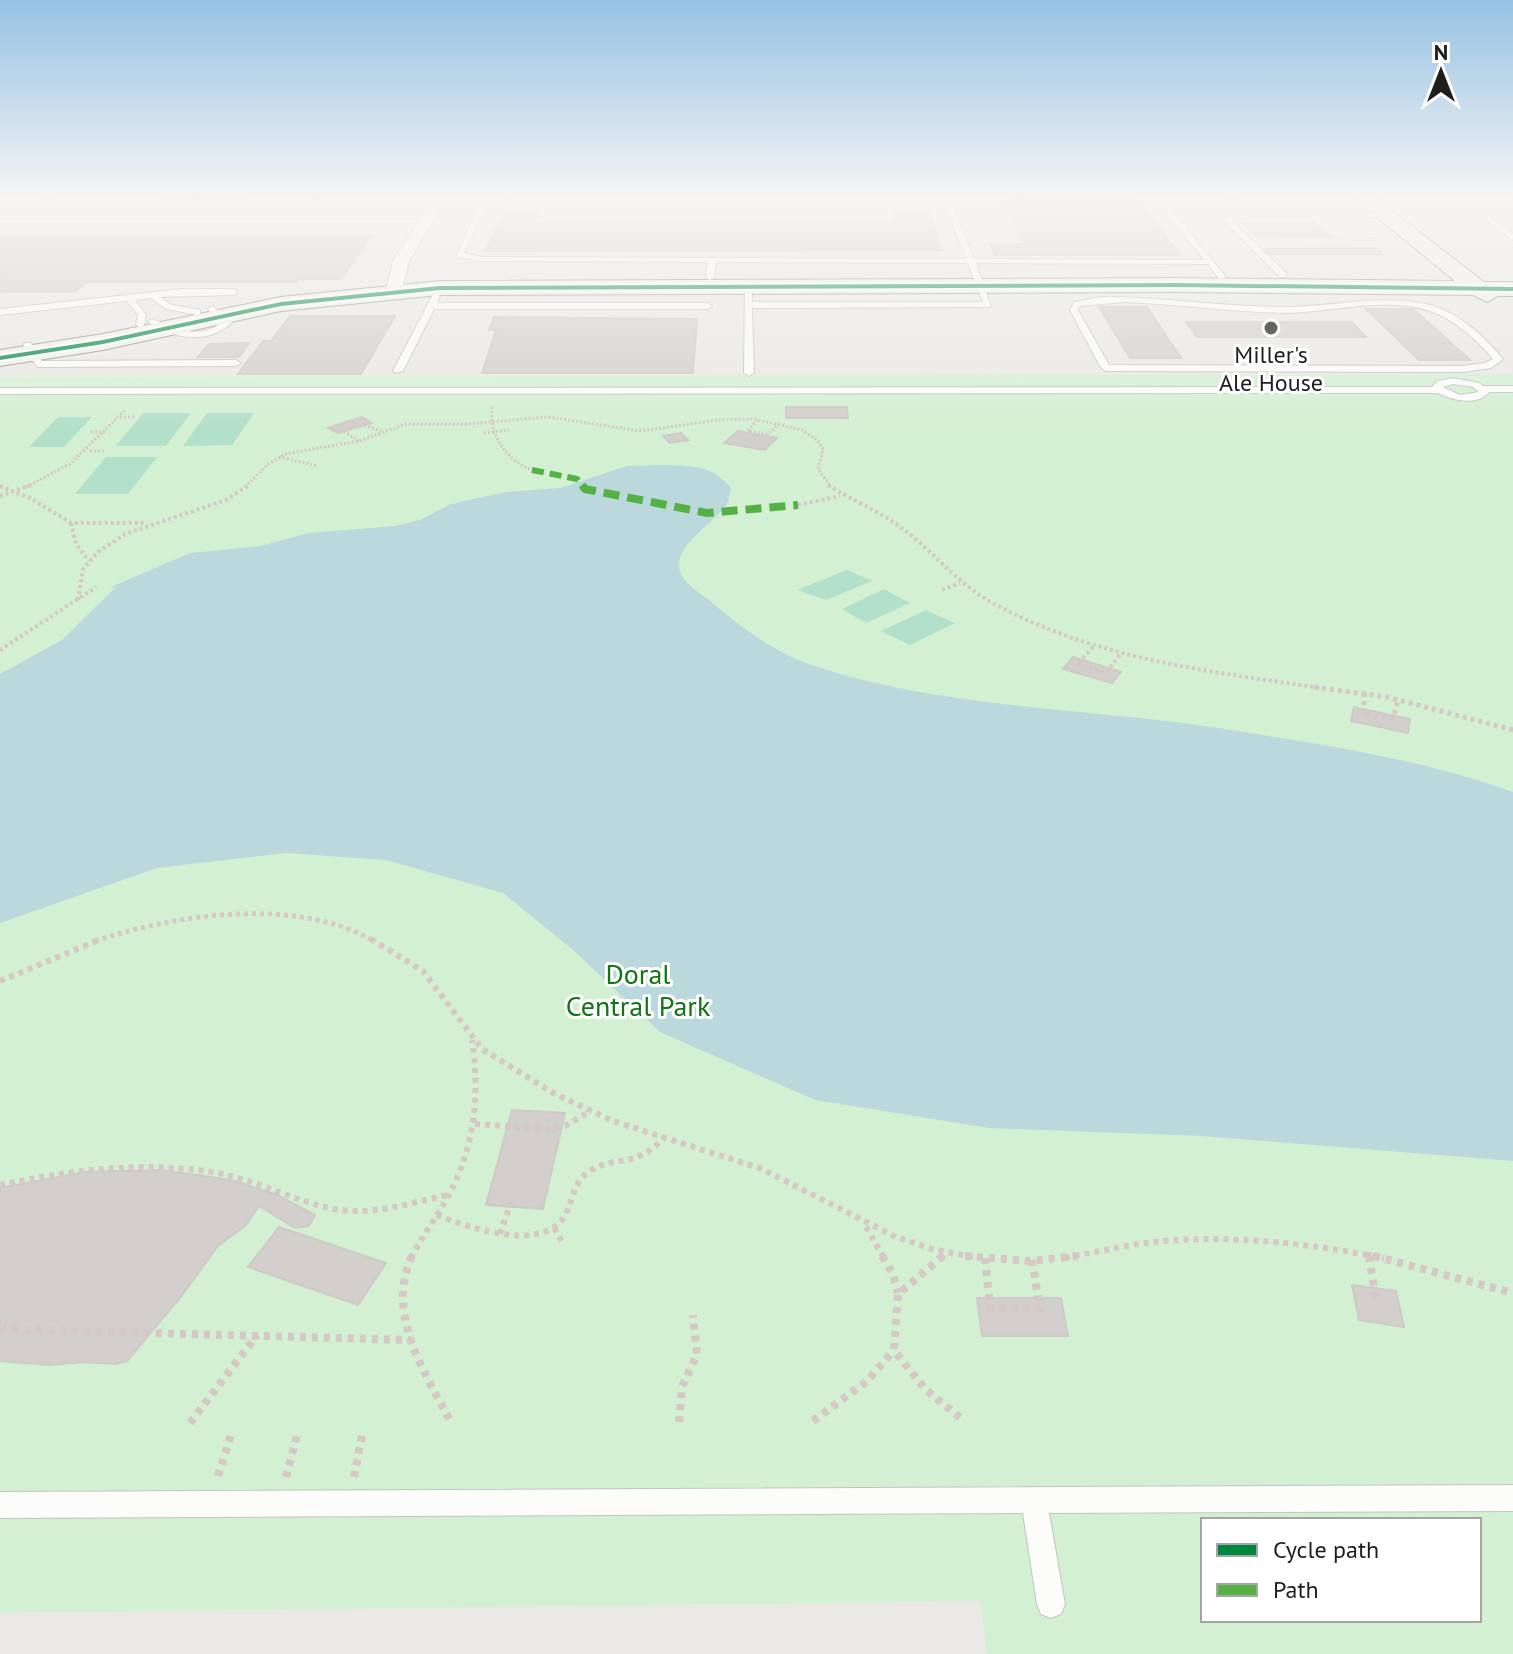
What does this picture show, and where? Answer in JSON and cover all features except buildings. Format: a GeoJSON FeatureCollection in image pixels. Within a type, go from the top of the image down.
{"type":"FeatureCollection","features":[{"type":"Feature","properties":{"kind":"street"},"geometry":{"type":"LineString","coordinates":[[395,286],[398,275]]}},
{"type":"Feature","properties":{"kind":"street"},"geometry":{"type":"LineString","coordinates":[[395,286],[435,297],[684,296],[729,281],[965,275]]}},
{"type":"Feature","properties":{"kind":"street"},"geometry":{"type":"LineString","coordinates":[[0,358],[30,349],[306,292],[475,279],[729,281],[969,275]]}},
{"type":"Feature","properties":{"kind":"street"},"geometry":{"type":"LineString","coordinates":[[979,275],[1133,288],[1479,289],[1506,278]]}},
{"type":"Feature","properties":{"kind":"street"},"geometry":{"type":"LineString","coordinates":[[1133,288],[1192,275]]}},
{"type":"Feature","properties":{"kind":"street"},"geometry":{"type":"LineString","coordinates":[[1461,275],[1513,315]]}},
{"type":"Feature","properties":{"kind":"street"},"geometry":{"type":"LineString","coordinates":[[1473,275],[1506,278]]}},
{"type":"Feature","properties":{"kind":"street"},"geometry":{"type":"LineString","coordinates":[[0,349],[30,349]]}},
{"type":"Feature","properties":{"kind":"lane"},"geometry":{"type":"LineString","coordinates":[[662,275],[729,281],[969,275]]}},
{"type":"Feature","properties":{"kind":"lane"},"geometry":{"type":"LineString","coordinates":[[729,281],[749,373]]}},
{"type":"Feature","properties":{"kind":"lane"},"geometry":{"type":"LineString","coordinates":[[1133,288],[1287,310],[1367,303],[1416,305],[1450,317],[1497,356],[1498,361],[1463,369],[1106,368],[1075,313],[1075,305],[1102,300],[1133,288]]}},
{"type":"Feature","properties":{"kind":"lane"},"geometry":{"type":"LineString","coordinates":[[0,312],[152,295],[234,292]]}},
{"type":"Feature","properties":{"kind":"lane"},"geometry":{"type":"LineString","coordinates":[[152,295],[169,307],[211,312]]}},
{"type":"Feature","properties":{"kind":"lane"},"geometry":{"type":"LineString","coordinates":[[684,296],[708,306]]}},
{"type":"Feature","properties":{"kind":"lane"},"geometry":{"type":"LineString","coordinates":[[398,371],[435,297]]}},
{"type":"Feature","properties":{"kind":"lane"},"geometry":{"type":"LineString","coordinates":[[129,298],[153,325]]}},
{"type":"Feature","properties":{"kind":"lane"},"geometry":{"type":"LineString","coordinates":[[30,349],[39,364],[236,363]]}},
{"type":"Feature","properties":{"kind":"lane"},"geometry":{"type":"LineString","coordinates":[[1438,390],[1437,385],[1453,381],[1483,389],[1513,389]]}},
{"type":"Feature","properties":{"kind":"lane"},"geometry":{"type":"LineString","coordinates":[[0,391],[1438,390],[1472,398],[1483,396],[1483,389]]}},
{"type":"Feature","properties":{"kind":"lane"},"geometry":{"type":"LineString","coordinates":[[0,1505],[1513,1498]]}},
{"type":"Feature","properties":{"kind":"lane"},"geometry":{"type":"LineString","coordinates":[[1034,1500],[1051,1604]]}},
{"type":"Feature","properties":{"kind":"path"},"geometry":{"type":"LineString","coordinates":[[494,402],[491,411],[493,422],[506,458],[532,470]]}},
{"type":"Feature","properties":{"kind":"path"},"geometry":{"type":"LineString","coordinates":[[0,496],[65,469],[89,451],[131,403]]}},
{"type":"Feature","properties":{"kind":"path"},"geometry":{"type":"LineString","coordinates":[[119,417],[135,417]]}},
{"type":"Feature","properties":{"kind":"path"},"geometry":{"type":"LineString","coordinates":[[78,600],[83,569],[125,534],[226,500],[246,488],[278,457],[307,448],[359,441],[414,422],[493,422],[549,417],[625,432],[718,420],[758,420],[780,423],[808,433],[821,444],[824,452],[819,475],[828,486],[898,525],[960,583],[1018,617],[1120,655],[1212,674],[1365,693],[1513,730]]}},
{"type":"Feature","properties":{"kind":"path"},"geometry":{"type":"LineString","coordinates":[[758,420],[748,431],[768,434],[780,423]]}},
{"type":"Feature","properties":{"kind":"path"},"geometry":{"type":"LineString","coordinates":[[359,441],[342,430],[360,424],[382,432]]}},
{"type":"Feature","properties":{"kind":"path"},"geometry":{"type":"LineString","coordinates":[[666,429],[672,436]]}},
{"type":"Feature","properties":{"kind":"path"},"geometry":{"type":"LineString","coordinates":[[484,433],[509,430]]}},
{"type":"Feature","properties":{"kind":"path"},"geometry":{"type":"LineString","coordinates":[[91,432],[106,432]]}},
{"type":"Feature","properties":{"kind":"path"},"geometry":{"type":"LineString","coordinates":[[89,451],[105,451]]}},
{"type":"Feature","properties":{"kind":"path"},"geometry":{"type":"LineString","coordinates":[[278,457],[318,466]]}},
{"type":"Feature","properties":{"kind":"path"},"geometry":{"type":"LineString","coordinates":[[0,486],[71,523],[153,523]]}},
{"type":"Feature","properties":{"kind":"path"},"geometry":{"type":"LineString","coordinates":[[798,505],[841,495]]}},
{"type":"Feature","properties":{"kind":"path"},"geometry":{"type":"LineString","coordinates":[[71,523],[71,532],[79,551],[89,561]]}},
{"type":"Feature","properties":{"kind":"path"},"geometry":{"type":"LineString","coordinates":[[942,590],[960,583]]}},
{"type":"Feature","properties":{"kind":"path"},"geometry":{"type":"LineString","coordinates":[[0,650],[96,587]]}},
{"type":"Feature","properties":{"kind":"path"},"geometry":{"type":"LineString","coordinates":[[1093,647],[1077,664],[1106,672],[1120,655]]}},
{"type":"Feature","properties":{"kind":"path"},"geometry":{"type":"LineString","coordinates":[[1365,693],[1363,713],[1393,719],[1398,700]]}},
{"type":"Feature","properties":{"kind":"path"},"geometry":{"type":"LineString","coordinates":[[0,981],[56,954],[141,927],[206,917],[284,916],[345,930],[400,954],[442,990],[472,1038],[499,1062],[589,1112],[697,1146],[782,1178],[865,1225],[947,1252],[985,1258],[1032,1260],[1158,1241],[1289,1241],[1407,1260],[1513,1293]]}},
{"type":"Feature","properties":{"kind":"path"},"geometry":{"type":"LineString","coordinates":[[451,1423],[411,1340],[403,1312],[403,1280],[411,1252],[448,1195],[466,1155],[475,1124],[479,1092],[472,1038]]}},
{"type":"Feature","properties":{"kind":"path"},"geometry":{"type":"LineString","coordinates":[[475,1124],[549,1129],[565,1126],[589,1112]]}},
{"type":"Feature","properties":{"kind":"path"},"geometry":{"type":"LineString","coordinates":[[437,1215],[462,1227],[500,1234],[539,1233],[554,1228],[562,1220],[572,1191],[587,1172],[600,1166],[641,1158],[664,1138]]}},
{"type":"Feature","properties":{"kind":"path"},"geometry":{"type":"LineString","coordinates":[[0,1185],[65,1173],[149,1168],[237,1177],[276,1187],[332,1208],[352,1211],[448,1195]]}},
{"type":"Feature","properties":{"kind":"path"},"geometry":{"type":"LineString","coordinates":[[500,1234],[511,1202]]}},
{"type":"Feature","properties":{"kind":"path"},"geometry":{"type":"LineString","coordinates":[[813,1421],[867,1381],[894,1350],[898,1294],[893,1274],[865,1225]]}},
{"type":"Feature","properties":{"kind":"path"},"geometry":{"type":"LineString","coordinates":[[554,1228],[564,1245]]}},
{"type":"Feature","properties":{"kind":"path"},"geometry":{"type":"LineString","coordinates":[[898,1294],[947,1252]]}},
{"type":"Feature","properties":{"kind":"path"},"geometry":{"type":"LineString","coordinates":[[1368,1252],[1376,1299]]}},
{"type":"Feature","properties":{"kind":"path"},"geometry":{"type":"LineString","coordinates":[[985,1258],[990,1308],[1040,1309],[1032,1260]]}},
{"type":"Feature","properties":{"kind":"path"},"geometry":{"type":"LineString","coordinates":[[679,1422],[682,1387],[699,1345],[693,1315]]}},
{"type":"Feature","properties":{"kind":"path"},"geometry":{"type":"LineString","coordinates":[[0,1329],[411,1340]]}},
{"type":"Feature","properties":{"kind":"path"},"geometry":{"type":"LineString","coordinates":[[190,1423],[257,1335]]}},
{"type":"Feature","properties":{"kind":"path"},"geometry":{"type":"LineString","coordinates":[[894,1350],[925,1389],[964,1421]]}},
{"type":"Feature","properties":{"kind":"path"},"geometry":{"type":"LineString","coordinates":[[220,1472],[231,1435]]}},
{"type":"Feature","properties":{"kind":"path"},"geometry":{"type":"LineString","coordinates":[[287,1472],[297,1435]]}},
{"type":"Feature","properties":{"kind":"path"},"geometry":{"type":"LineString","coordinates":[[355,1473],[362,1435]]}},
{"type":"Feature","properties":{"kind":"green space","name":"Doral Central Park"},"geometry":{"type":"Polygon","coordinates":[[[1513,374],[1513,1654],[987,1654],[980,1601],[0,1613],[0,377],[1513,374]]]}},
{"type":"Feature","properties":{"kind":"green space"},"geometry":{"type":"Polygon","coordinates":[[[143,413],[191,413],[166,446],[116,446],[143,413]]]}},
{"type":"Feature","properties":{"kind":"green space"},"geometry":{"type":"Polygon","coordinates":[[[207,413],[254,413],[232,445],[183,446],[207,413]]]}},
{"type":"Feature","properties":{"kind":"green space"},"geometry":{"type":"Polygon","coordinates":[[[58,417],[92,417],[64,447],[29,447],[58,417]]]}},
{"type":"Feature","properties":{"kind":"green space"},"geometry":{"type":"Polygon","coordinates":[[[106,457],[157,457],[128,494],[75,494],[106,457]]]}},
{"type":"Feature","properties":{"kind":"green space"},"geometry":{"type":"Polygon","coordinates":[[[847,570],[872,581],[826,600],[797,590],[847,570]]]}},
{"type":"Feature","properties":{"kind":"green space"},"geometry":{"type":"Polygon","coordinates":[[[884,589],[910,603],[866,623],[842,609],[884,589]]]}},
{"type":"Feature","properties":{"kind":"green space"},"geometry":{"type":"Polygon","coordinates":[[[926,610],[955,623],[910,645],[881,631],[926,610]]]}},
{"type":"Feature","properties":{"kind":"water"},"geometry":{"type":"Polygon","coordinates":[[[664,465],[709,471],[731,488],[721,512],[690,542],[680,558],[680,572],[686,582],[745,629],[798,660],[861,679],[962,699],[1167,721],[1330,746],[1441,770],[1513,792],[1513,1161],[1202,1136],[989,1128],[815,1100],[660,1032],[573,950],[503,893],[386,860],[286,853],[157,868],[0,923],[0,674],[62,640],[115,588],[111,587],[190,553],[260,546],[309,533],[395,526],[420,520],[451,504],[506,492],[560,488],[627,466],[664,465]]]}},
{"type":"Feature","properties":{"kind":"marked path"},"geometry":{"type":"LineString","coordinates":[[532,470],[577,479],[585,489],[707,513],[798,505]]}},
{"type":"Feature","properties":{"kind":"cycle path"},"geometry":{"type":"LineString","coordinates":[[0,358],[103,342],[281,304],[440,288],[1175,285],[1513,289]]}},
{"type":"Feature","properties":{"kind":"place","name":"Miller's Ale House"},"geometry":{"type":"Point","coordinates":[1271,328]}}]}
